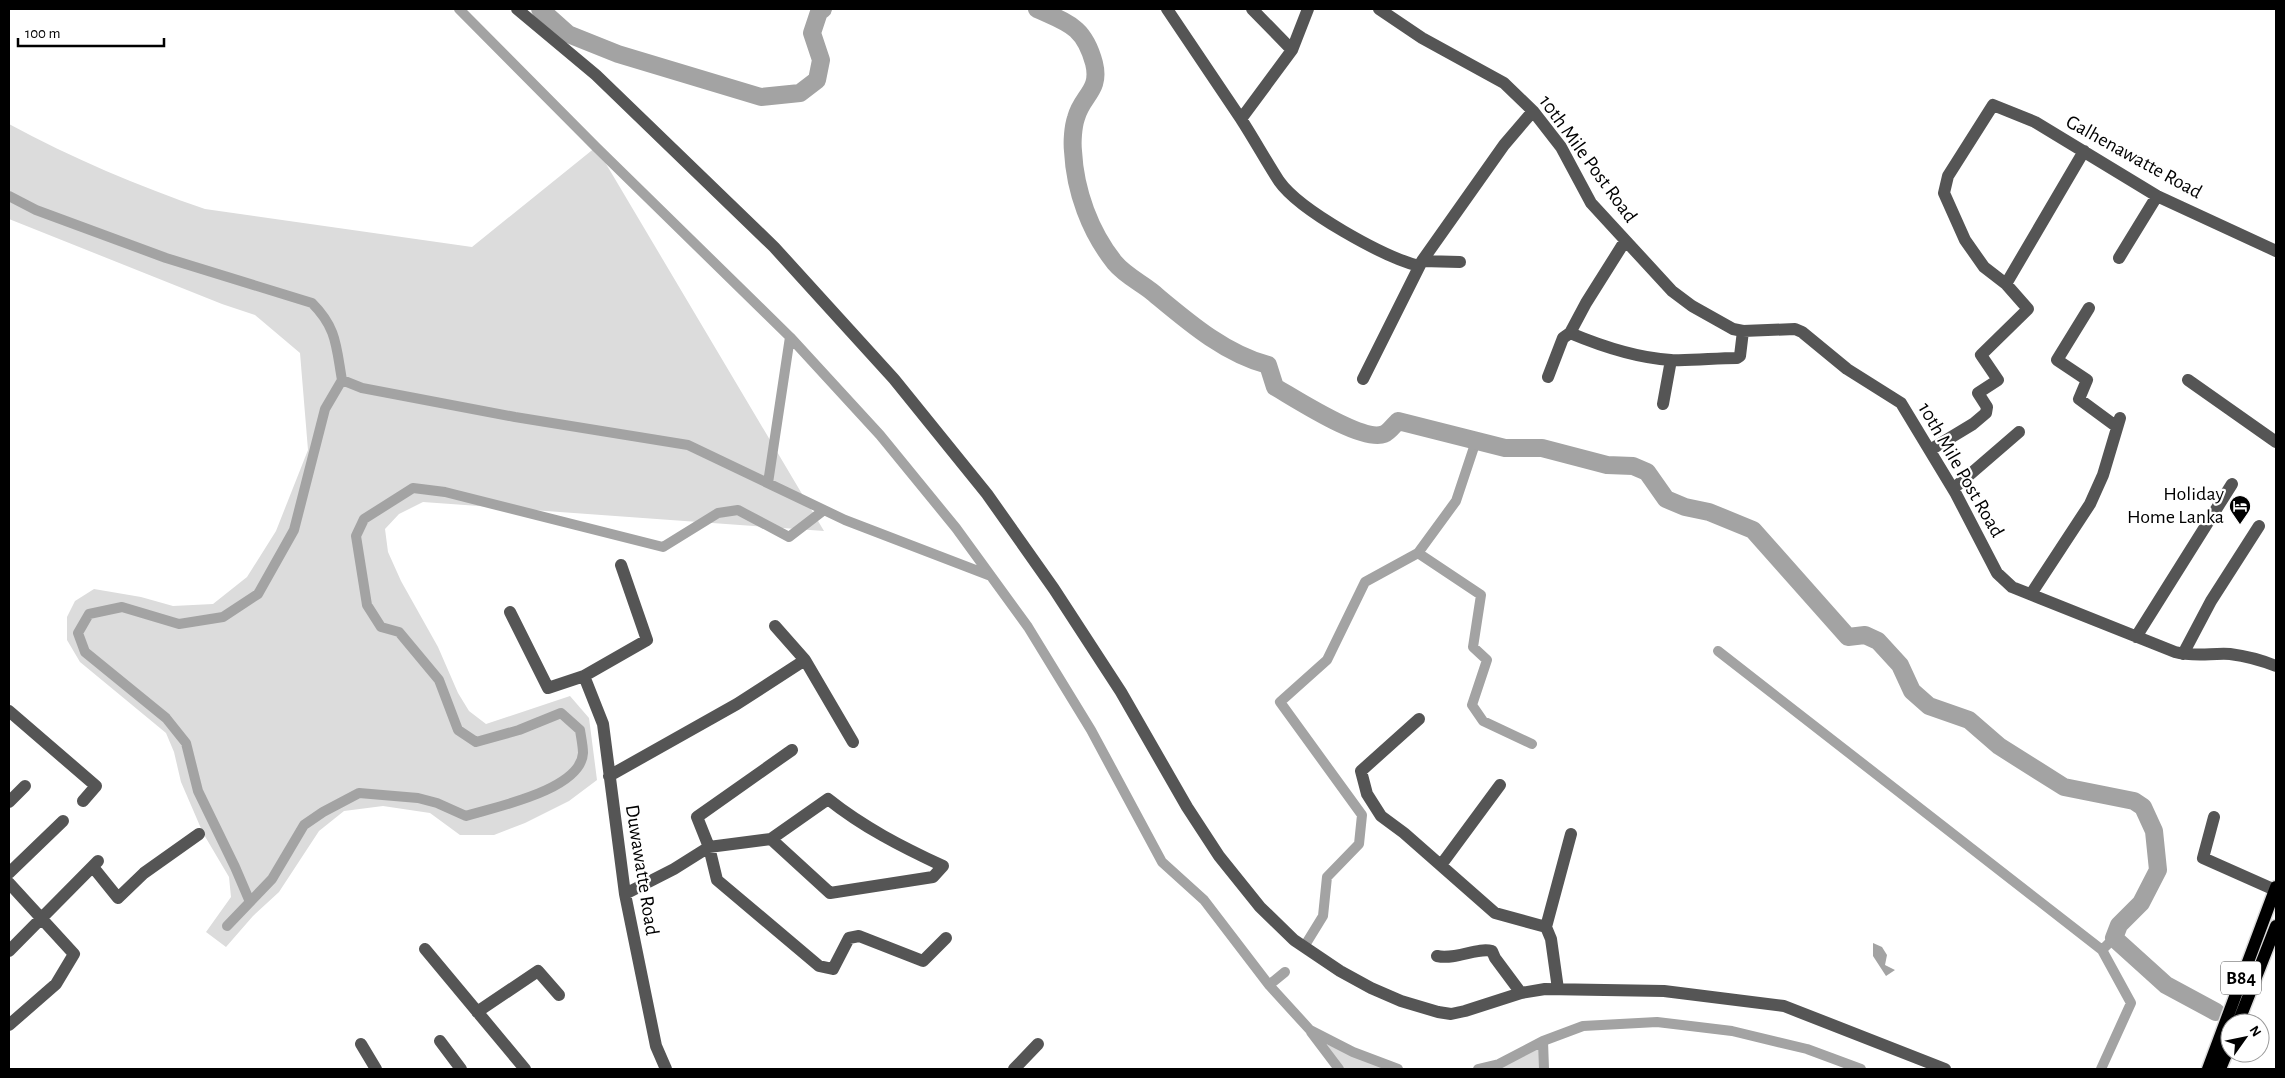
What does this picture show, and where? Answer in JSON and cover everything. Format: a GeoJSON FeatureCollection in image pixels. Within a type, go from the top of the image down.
{"type":"FeatureCollection","features":[{"type":"Feature","properties":{"kind":"main road","name":"B84"},"geometry":{"type":"LineString","coordinates":[[2208,1069],[2276,888]]}},
{"type":"Feature","properties":{"kind":"main road","name":"B84"},"geometry":{"type":"LineString","coordinates":[[2242,1013],[2276,926]]}},
{"type":"Feature","properties":{"kind":"street"},"geometry":{"type":"LineString","coordinates":[[517,9],[596,75],[774,247],[894,379],[987,494],[1054,589],[1121,692],[1219,856],[1260,907],[1294,940],[1340,971],[1371,988],[1401,1001],[1438,1012],[1452,1014],[1521,993],[1546,988],[1664,991],[1784,1006],[1945,1069]]}},
{"type":"Feature","properties":{"kind":"street"},"geometry":{"type":"LineString","coordinates":[[1167,9],[1241,119],[1280,182],[1305,207],[1353,236],[1421,264],[1460,262]]}},
{"type":"Feature","properties":{"kind":"street"},"geometry":{"type":"LineString","coordinates":[[1252,9],[1292,50]]}},
{"type":"Feature","properties":{"kind":"street"},"geometry":{"type":"LineString","coordinates":[[1241,119],[1292,50],[1308,9]]}},
{"type":"Feature","properties":{"kind":"street","name":"10th Mile Post Road"},"geometry":{"type":"LineString","coordinates":[[1379,9],[1422,38],[1504,83],[1533,111],[1561,147],[1591,203],[1672,291],[1715,320],[1743,330],[1796,329],[1810,337],[1847,369],[1901,403],[1953,489],[1997,573],[2012,587],[2183,654],[2229,654],[2258,659],[2276,666]]}},
{"type":"Feature","properties":{"kind":"street","name":"Galhenawatte Road"},"geometry":{"type":"LineString","coordinates":[[2006,284],[1984,267],[1965,240],[1944,193],[1948,176],[1993,105],[2035,122],[2157,196],[2276,251]]}},
{"type":"Feature","properties":{"kind":"street"},"geometry":{"type":"LineString","coordinates":[[1363,379],[1421,264],[1504,145],[1533,111]]}},
{"type":"Feature","properties":{"kind":"street"},"geometry":{"type":"LineString","coordinates":[[1930,450],[1973,424],[1986,413],[1987,407],[1978,393],[1998,380],[1981,355],[2028,309],[2006,284],[2084,151]]}},
{"type":"Feature","properties":{"kind":"street"},"geometry":{"type":"LineString","coordinates":[[2119,258],[2157,196]]}},
{"type":"Feature","properties":{"kind":"street"},"geometry":{"type":"LineString","coordinates":[[1548,377],[1563,338],[1570,334],[1586,303],[1625,241]]}},
{"type":"Feature","properties":{"kind":"street"},"geometry":{"type":"LineString","coordinates":[[2030,594],[2090,504],[2103,475],[2118,423],[2079,399],[2087,380],[2057,360],[2089,308]]}},
{"type":"Feature","properties":{"kind":"street"},"geometry":{"type":"LineString","coordinates":[[1570,334],[1590,342],[1636,354],[1671,360],[1737,358],[1740,356],[1743,330]]}},
{"type":"Feature","properties":{"kind":"street"},"geometry":{"type":"LineString","coordinates":[[1662,404],[1671,360]]}},
{"type":"Feature","properties":{"kind":"street"},"geometry":{"type":"LineString","coordinates":[[2188,380],[2276,442]]}},
{"type":"Feature","properties":{"kind":"street"},"geometry":{"type":"LineString","coordinates":[[1953,489],[2019,432]]}},
{"type":"Feature","properties":{"kind":"street"},"geometry":{"type":"LineString","coordinates":[[2136,637],[2232,484]]}},
{"type":"Feature","properties":{"kind":"street"},"geometry":{"type":"LineString","coordinates":[[2183,654],[2211,601],[2259,526]]}},
{"type":"Feature","properties":{"kind":"street"},"geometry":{"type":"LineString","coordinates":[[510,612],[548,688],[584,676],[647,640],[622,565]]}},
{"type":"Feature","properties":{"kind":"street"},"geometry":{"type":"LineString","coordinates":[[775,626],[805,660],[853,742]]}},
{"type":"Feature","properties":{"kind":"street"},"geometry":{"type":"LineString","coordinates":[[609,776],[737,704],[805,660]]}},
{"type":"Feature","properties":{"kind":"street","name":"Duwawatte Road"},"geometry":{"type":"LineString","coordinates":[[584,676],[602,724],[625,894],[656,1046],[666,1069]]}},
{"type":"Feature","properties":{"kind":"street"},"geometry":{"type":"LineString","coordinates":[[9,711],[96,786],[83,801]]}},
{"type":"Feature","properties":{"kind":"street"},"geometry":{"type":"LineString","coordinates":[[1419,719],[1361,771],[1367,794],[1381,816],[1404,833],[1495,913],[1546,926]]}},
{"type":"Feature","properties":{"kind":"street"},"geometry":{"type":"LineString","coordinates":[[792,750],[697,817],[709,847],[716,880],[819,966],[833,969],[849,938],[858,936],[923,961],[946,938]]}},
{"type":"Feature","properties":{"kind":"street"},"geometry":{"type":"LineString","coordinates":[[1441,865],[1500,785]]}},
{"type":"Feature","properties":{"kind":"street"},"geometry":{"type":"LineString","coordinates":[[9,802],[25,786]]}},
{"type":"Feature","properties":{"kind":"street"},"geometry":{"type":"LineString","coordinates":[[625,894],[674,869],[709,847],[771,839],[828,799],[851,817],[894,844],[943,866],[933,877],[830,893],[771,839]]}},
{"type":"Feature","properties":{"kind":"street"},"geometry":{"type":"LineString","coordinates":[[2214,816],[2202,852],[2203,858],[2276,888]]}},
{"type":"Feature","properties":{"kind":"street"},"geometry":{"type":"LineString","coordinates":[[9,874],[63,821]]}},
{"type":"Feature","properties":{"kind":"street"},"geometry":{"type":"LineString","coordinates":[[9,950],[95,864],[118,898],[144,873],[199,834]]}},
{"type":"Feature","properties":{"kind":"street"},"geometry":{"type":"LineString","coordinates":[[1558,989],[1551,939],[1546,926],[1571,834]]}},
{"type":"Feature","properties":{"kind":"street"},"geometry":{"type":"LineString","coordinates":[[9,883],[74,954],[56,984],[9,1024]]}},
{"type":"Feature","properties":{"kind":"street"},"geometry":{"type":"LineString","coordinates":[[425,949],[525,1069]]}},
{"type":"Feature","properties":{"kind":"street"},"geometry":{"type":"LineString","coordinates":[[1437,956],[1449,959],[1477,953],[1485,949],[1492,951],[1495,958],[1521,993]]}},
{"type":"Feature","properties":{"kind":"street"},"geometry":{"type":"LineString","coordinates":[[477,1012],[538,971],[559,995]]}},
{"type":"Feature","properties":{"kind":"street"},"geometry":{"type":"LineString","coordinates":[[440,1041],[461,1069]]}},
{"type":"Feature","properties":{"kind":"street"},"geometry":{"type":"LineString","coordinates":[[361,1044],[376,1069]]}},
{"type":"Feature","properties":{"kind":"street"},"geometry":{"type":"LineString","coordinates":[[1014,1069],[1038,1044]]}},
{"type":"Feature","properties":{"kind":"shaded area"},"geometry":{"type":"Polygon","coordinates":[[[9,124],[106,171],[205,209],[472,247],[596,147],[824,531],[423,502],[399,514],[385,529],[388,552],[401,581],[438,647],[458,693],[469,711],[486,724],[570,696],[589,718],[597,780],[569,801],[525,823],[494,835],[460,835],[430,813],[383,806],[344,811],[319,831],[279,892],[253,916],[226,947],[206,932],[231,897],[229,877],[203,833],[181,782],[174,752],[166,733],[80,662],[67,640],[67,617],[75,601],[94,589],[141,597],[173,606],[213,604],[247,577],[276,531],[308,450],[300,353],[255,315],[222,304],[9,219],[9,124]]]}},
{"type":"Feature","properties":{"kind":"shaded area"},"geometry":{"type":"Polygon","coordinates":[[[1873,943],[1882,947],[1887,955],[1885,965],[1895,970],[1886,976],[1873,956],[1873,943]]]}},
{"type":"Feature","properties":{"kind":"shaded area"},"geometry":{"type":"Polygon","coordinates":[[[1324,1043],[1389,1069],[1344,1069],[1324,1043]]]}},
{"type":"Feature","properties":{"kind":"shaded area"},"geometry":{"type":"Polygon","coordinates":[[[1541,1045],[1540,1069],[1493,1069],[1499,1068],[1541,1045]]]}},
{"type":"Feature","properties":{"kind":"waterway"},"geometry":{"type":"LineString","coordinates":[[459,9],[596,147],[790,337],[880,435],[956,528],[1028,627],[1091,730],[1162,862],[1204,900],[1269,985],[1310,1030],[1353,1052],[1398,1069]]}},
{"type":"Feature","properties":{"kind":"waterway"},"geometry":{"type":"LineString","coordinates":[[540,9],[568,34],[618,54],[761,97],[800,93],[817,80],[821,60],[812,33],[819,12],[823,9]]}},
{"type":"Feature","properties":{"kind":"waterway"},"geometry":{"type":"LineString","coordinates":[[1037,9],[1066,22],[1080,33],[1094,63],[1095,80],[1093,87],[1079,110],[1073,130],[1074,166],[1085,210],[1091,224],[1106,251],[1123,271],[1220,344],[1251,360],[1268,365],[1275,387],[1313,410],[1346,426],[1374,435],[1386,433],[1398,421],[1505,448],[1542,448],[1607,465],[1633,466],[1647,472],[1666,499],[1685,507],[1709,512],[1753,530],[1848,637],[1865,635],[1878,641],[1900,665],[1912,691],[1929,706],[1969,720],[1999,746],[2064,787],[2134,801],[2143,807],[2154,831],[2158,870],[2141,903],[2119,925],[2114,938],[2166,985],[2216,1012]]}},
{"type":"Feature","properties":{"kind":"waterway"},"geometry":{"type":"LineString","coordinates":[[9,196],[36,210],[166,258],[312,303],[331,329],[342,380],[362,388],[515,417],[688,445],[845,520],[991,576]]}},
{"type":"Feature","properties":{"kind":"waterway"},"geometry":{"type":"LineString","coordinates":[[768,483],[790,337]]}},
{"type":"Feature","properties":{"kind":"waterway"},"geometry":{"type":"LineString","coordinates":[[250,902],[198,791],[186,743],[166,718],[85,652],[78,633],[89,614],[122,607],[179,624],[223,617],[258,594],[294,530],[325,409],[342,380]]}},
{"type":"Feature","properties":{"kind":"waterway"},"geometry":{"type":"LineString","coordinates":[[1307,942],[1323,916],[1327,877],[1359,844],[1362,815],[1280,702],[1327,660],[1365,582],[1418,553],[1456,501],[1476,441]]}},
{"type":"Feature","properties":{"kind":"waterway"},"geometry":{"type":"LineString","coordinates":[[227,926],[272,879],[304,825],[323,812],[359,793],[418,798],[437,803],[466,816],[535,795],[553,787],[568,777],[579,766],[583,753],[580,730],[561,713],[519,730],[476,742],[458,730],[439,680],[399,632],[381,627],[367,605],[356,536],[364,519],[413,488],[445,492],[663,547],[718,513],[738,510],[789,537],[824,510]]}},
{"type":"Feature","properties":{"kind":"waterway"},"geometry":{"type":"LineString","coordinates":[[1418,553],[1481,595],[1473,647],[1487,660],[1472,705],[1483,721],[1532,744]]}},
{"type":"Feature","properties":{"kind":"waterway"},"geometry":{"type":"LineString","coordinates":[[1718,651],[2102,950],[2114,938]]}},
{"type":"Feature","properties":{"kind":"waterway"},"geometry":{"type":"LineString","coordinates":[[2101,1069],[2131,1003],[2102,950]]}},
{"type":"Feature","properties":{"kind":"waterway"},"geometry":{"type":"LineString","coordinates":[[1269,985],[1285,972]]}},
{"type":"Feature","properties":{"kind":"waterway"},"geometry":{"type":"LineString","coordinates":[[1478,1069],[1499,1064],[1543,1041],[1583,1026],[1657,1022],[1732,1031],[1807,1049],[1861,1069]]}},
{"type":"Feature","properties":{"kind":"waterway"},"geometry":{"type":"LineString","coordinates":[[1311,1032],[1339,1069]]}},
{"type":"Feature","properties":{"kind":"waterway"},"geometry":{"type":"LineString","coordinates":[[1543,1041],[1544,1069]]}},
{"type":"Feature","properties":{"kind":"place","name":"Holiday Home Lanka"},"geometry":{"type":"Point","coordinates":[2240,525]}}]}
